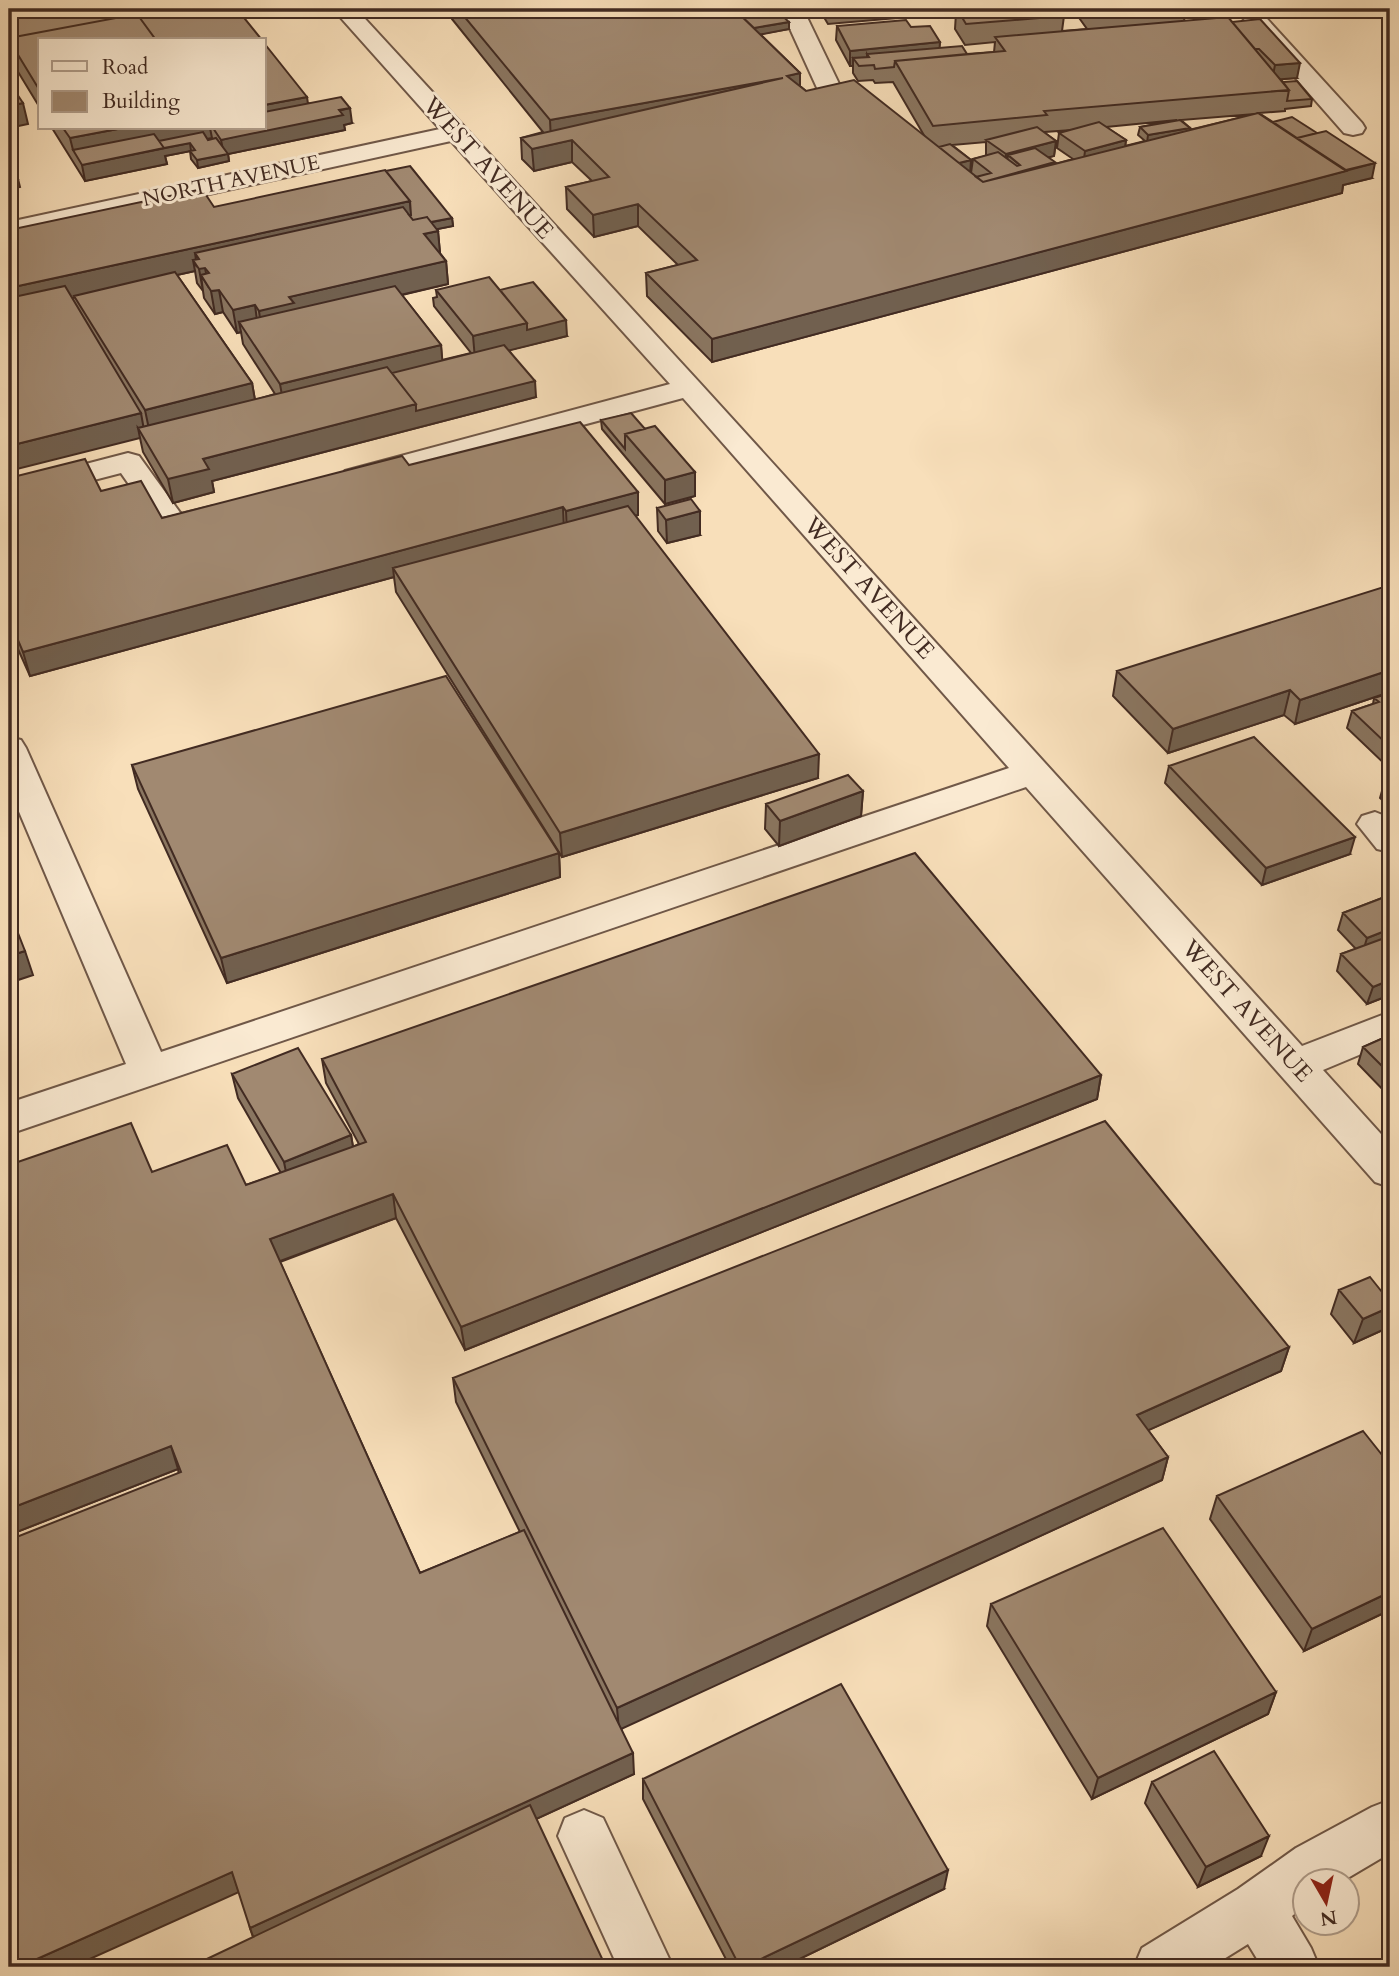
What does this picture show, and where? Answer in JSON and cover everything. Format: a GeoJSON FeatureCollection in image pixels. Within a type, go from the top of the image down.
{"type":"FeatureCollection","features":[{"type":"Feature","properties":{"kind":"street","name":"WEST AVENUE"},"geometry":{"type":"LineString","coordinates":[[344,9],[454,133],[689,388],[1390,1171]]}},
{"type":"Feature","properties":{"kind":"street"},"geometry":{"type":"LineString","coordinates":[[792,9],[830,90]]}},
{"type":"Feature","properties":{"kind":"street"},"geometry":{"type":"LineString","coordinates":[[1245,20],[1353,128]]}},
{"type":"Feature","properties":{"kind":"street","name":"NORTH AVENUE"},"geometry":{"type":"LineString","coordinates":[[9,230],[454,133]]}},
{"type":"Feature","properties":{"kind":"street"},"geometry":{"type":"LineString","coordinates":[[323,486],[689,388]]}},
{"type":"Feature","properties":{"kind":"street"},"geometry":{"type":"LineString","coordinates":[[9,493],[128,462],[174,526],[242,508]]}},
{"type":"Feature","properties":{"kind":"street"},"geometry":{"type":"LineString","coordinates":[[9,748],[150,1073]]}},
{"type":"Feature","properties":{"kind":"street"},"geometry":{"type":"LineString","coordinates":[[9,1119],[1034,772]]}},
{"type":"Feature","properties":{"kind":"street"},"geometry":{"type":"LineString","coordinates":[[1296,1065],[1390,1026]]}},
{"type":"Feature","properties":{"kind":"street"},"geometry":{"type":"LineString","coordinates":[[1161,1967],[1257,1908],[1315,1867],[1390,1825]]}},
{"type":"Feature","properties":{"kind":"street"},"geometry":{"type":"LineString","coordinates":[[584,1836],[646,1967]]}},
{"type":"Feature","properties":{"kind":"street"},"geometry":{"type":"LineString","coordinates":[[1257,1908],[1293,1967]]}},
{"type":"Feature","properties":{"kind":"building"},"geometry":{"type":"Polygon","coordinates":[[[9,9],[237,9],[260,38],[155,38],[137,14],[9,38],[9,9]]]}},
{"type":"Feature","properties":{"kind":"building"},"geometry":{"type":"Polygon","coordinates":[[[458,9],[734,9],[800,73],[787,76],[806,91],[854,80],[983,182],[1258,113],[1346,171],[712,339],[646,273],[697,260],[638,204],[593,215],[566,187],[609,177],[572,140],[532,149],[521,138],[783,78],[550,120],[458,9]]]}},
{"type":"Feature","properties":{"kind":"building"},"geometry":{"type":"Polygon","coordinates":[[[775,9],[789,22],[754,28],[735,10],[775,9]]]}},
{"type":"Feature","properties":{"kind":"building"},"geometry":{"type":"Polygon","coordinates":[[[957,9],[1059,9],[1064,16],[966,24],[957,9]]]}},
{"type":"Feature","properties":{"kind":"building"},"geometry":{"type":"Polygon","coordinates":[[[1089,9],[1150,9],[1093,13],[1089,9]]]}},
{"type":"Feature","properties":{"kind":"building"},"geometry":{"type":"Polygon","coordinates":[[[137,14],[155,38],[38,38],[38,88],[9,38],[137,14]]]}},
{"type":"Feature","properties":{"kind":"building"},"geometry":{"type":"Polygon","coordinates":[[[1228,17],[1289,90],[1044,111],[1047,115],[933,126],[895,61],[1005,51],[995,37],[1228,17]]]}},
{"type":"Feature","properties":{"kind":"building"},"geometry":{"type":"Polygon","coordinates":[[[1260,19],[1300,63],[1275,65],[1259,49],[1255,49],[1232,22],[1260,19]]]}},
{"type":"Feature","properties":{"kind":"building"},"geometry":{"type":"Polygon","coordinates":[[[906,20],[911,27],[930,26],[940,42],[850,51],[837,26],[906,20]]]}},
{"type":"Feature","properties":{"kind":"building"},"geometry":{"type":"Polygon","coordinates":[[[266,46],[307,97],[266,105],[266,46]]]}},
{"type":"Feature","properties":{"kind":"building"},"geometry":{"type":"Polygon","coordinates":[[[962,46],[967,54],[895,61],[894,67],[875,69],[874,65],[859,66],[853,58],[869,57],[867,54],[962,46]]]}},
{"type":"Feature","properties":{"kind":"building"},"geometry":{"type":"Polygon","coordinates":[[[1297,81],[1312,99],[1287,101],[1289,90],[1283,82],[1297,81]]]}},
{"type":"Feature","properties":{"kind":"building"},"geometry":{"type":"Polygon","coordinates":[[[9,82],[23,103],[9,106],[9,82]]]}},
{"type":"Feature","properties":{"kind":"building"},"geometry":{"type":"Polygon","coordinates":[[[341,97],[350,108],[339,110],[343,115],[221,140],[214,130],[266,130],[266,112],[341,97]]]}},
{"type":"Feature","properties":{"kind":"building"},"geometry":{"type":"Polygon","coordinates":[[[1292,117],[1317,133],[1297,138],[1273,122],[1292,117]]]}},
{"type":"Feature","properties":{"kind":"building"},"geometry":{"type":"Polygon","coordinates":[[[1180,120],[1190,128],[1148,135],[1140,127],[1180,120]]]}},
{"type":"Feature","properties":{"kind":"building"},"geometry":{"type":"Polygon","coordinates":[[[1099,122],[1126,140],[1085,151],[1059,133],[1099,122]]]}},
{"type":"Feature","properties":{"kind":"building"},"geometry":{"type":"Polygon","coordinates":[[[1037,127],[1056,141],[1006,154],[986,140],[1037,127]]]}},
{"type":"Feature","properties":{"kind":"building"},"geometry":{"type":"Polygon","coordinates":[[[64,130],[112,130],[70,138],[64,130]]]}},
{"type":"Feature","properties":{"kind":"building"},"geometry":{"type":"Polygon","coordinates":[[[1326,131],[1375,163],[1346,170],[1297,138],[1326,131]]]}},
{"type":"Feature","properties":{"kind":"building"},"geometry":{"type":"Polygon","coordinates":[[[203,132],[208,140],[216,138],[228,154],[197,160],[190,151],[195,150],[190,143],[164,148],[159,141],[203,132]]]}},
{"type":"Feature","properties":{"kind":"building"},"geometry":{"type":"Polygon","coordinates":[[[154,134],[164,148],[82,165],[73,150],[154,134]]]}},
{"type":"Feature","properties":{"kind":"building"},"geometry":{"type":"Polygon","coordinates":[[[950,144],[971,160],[959,163],[939,147],[950,144]]]}},
{"type":"Feature","properties":{"kind":"building"},"geometry":{"type":"Polygon","coordinates":[[[1035,148],[1055,162],[983,182],[976,177],[991,173],[973,159],[998,152],[1017,166],[1020,165],[1008,155],[1035,148]]]}},
{"type":"Feature","properties":{"kind":"building"},"geometry":{"type":"Polygon","coordinates":[[[410,166],[452,218],[431,222],[427,217],[413,220],[409,215],[410,201],[386,171],[410,166]]]}},
{"type":"Feature","properties":{"kind":"building"},"geometry":{"type":"Polygon","coordinates":[[[11,167],[18,179],[9,181],[11,167]]]}},
{"type":"Feature","properties":{"kind":"building"},"geometry":{"type":"Polygon","coordinates":[[[385,170],[410,201],[9,288],[9,230],[202,189],[214,207],[385,170]]]}},
{"type":"Feature","properties":{"kind":"building"},"geometry":{"type":"Polygon","coordinates":[[[403,207],[413,220],[427,217],[438,231],[424,234],[446,261],[289,297],[294,303],[259,311],[255,305],[233,310],[219,290],[211,291],[201,275],[209,273],[205,268],[199,269],[193,260],[199,259],[195,253],[403,207]]]}},
{"type":"Feature","properties":{"kind":"building"},"geometry":{"type":"Polygon","coordinates":[[[175,272],[252,383],[145,410],[74,296],[175,272]]]}},
{"type":"Feature","properties":{"kind":"building"},"geometry":{"type":"Polygon","coordinates":[[[489,277],[527,323],[473,336],[436,290],[489,277]]]}},
{"type":"Feature","properties":{"kind":"building"},"geometry":{"type":"Polygon","coordinates":[[[533,282],[566,320],[527,330],[527,323],[500,290],[533,282]]]}},
{"type":"Feature","properties":{"kind":"building"},"geometry":{"type":"Polygon","coordinates":[[[65,286],[141,413],[9,446],[9,298],[65,286]]]}},
{"type":"Feature","properties":{"kind":"building"},"geometry":{"type":"Polygon","coordinates":[[[395,286],[441,345],[280,384],[239,322],[395,286]]]}},
{"type":"Feature","properties":{"kind":"building"},"geometry":{"type":"Polygon","coordinates":[[[504,345],[535,381],[416,411],[416,404],[392,373],[504,345]]]}},
{"type":"Feature","properties":{"kind":"building"},"geometry":{"type":"Polygon","coordinates":[[[387,367],[416,404],[203,459],[209,469],[168,479],[138,428],[387,367]]]}},
{"type":"Feature","properties":{"kind":"building"},"geometry":{"type":"Polygon","coordinates":[[[631,413],[645,429],[625,434],[625,449],[601,420],[631,413]]]}},
{"type":"Feature","properties":{"kind":"building"},"geometry":{"type":"Polygon","coordinates":[[[580,422],[638,492],[566,511],[563,507],[23,652],[9,619],[9,478],[85,459],[101,491],[141,481],[162,518],[402,456],[409,465],[580,422]]]}},
{"type":"Feature","properties":{"kind":"building"},"geometry":{"type":"Polygon","coordinates":[[[655,426],[695,472],[665,480],[625,434],[655,426]]]}},
{"type":"Feature","properties":{"kind":"building"},"geometry":{"type":"Polygon","coordinates":[[[691,499],[700,511],[666,520],[657,508],[691,499]]]}},
{"type":"Feature","properties":{"kind":"building"},"geometry":{"type":"Polygon","coordinates":[[[628,506],[819,754],[560,833],[393,568],[628,506]]]}},
{"type":"Feature","properties":{"kind":"building"},"geometry":{"type":"Polygon","coordinates":[[[1390,585],[1390,670],[1300,700],[1290,690],[1173,729],[1117,671],[1390,585]]]}},
{"type":"Feature","properties":{"kind":"building"},"geometry":{"type":"Polygon","coordinates":[[[446,676],[559,853],[221,958],[132,765],[446,676]]]}},
{"type":"Feature","properties":{"kind":"building"},"geometry":{"type":"Polygon","coordinates":[[[1390,693],[1390,747],[1352,711],[1379,702],[1374,698],[1390,693]]]}},
{"type":"Feature","properties":{"kind":"building"},"geometry":{"type":"Polygon","coordinates":[[[1254,737],[1355,837],[1266,868],[1169,766],[1254,737]]]}},
{"type":"Feature","properties":{"kind":"building"},"geometry":{"type":"Polygon","coordinates":[[[848,775],[863,791],[780,821],[766,804],[848,775]]]}},
{"type":"Feature","properties":{"kind":"building"},"geometry":{"type":"Polygon","coordinates":[[[915,853],[1101,1075],[461,1327],[393,1194],[270,1239],[420,1573],[524,1530],[633,1753],[250,1928],[232,1872],[19,1967],[9,1967],[9,1540],[181,1472],[171,1446],[9,1509],[9,1165],[131,1123],[152,1172],[227,1145],[246,1185],[366,1142],[322,1059],[915,853]]]}},
{"type":"Feature","properties":{"kind":"building"},"geometry":{"type":"Polygon","coordinates":[[[1390,895],[1390,929],[1367,938],[1343,913],[1390,895]]]}},
{"type":"Feature","properties":{"kind":"building"},"geometry":{"type":"Polygon","coordinates":[[[9,910],[25,951],[9,956],[9,910]]]}},
{"type":"Feature","properties":{"kind":"building"},"geometry":{"type":"Polygon","coordinates":[[[1390,936],[1390,980],[1373,987],[1341,954],[1390,936]]]}},
{"type":"Feature","properties":{"kind":"building"},"geometry":{"type":"Polygon","coordinates":[[[1390,1035],[1390,1074],[1363,1047],[1390,1035]]]}},
{"type":"Feature","properties":{"kind":"building"},"geometry":{"type":"Polygon","coordinates":[[[298,1048],[351,1135],[284,1162],[232,1074],[298,1048]]]}},
{"type":"Feature","properties":{"kind":"building"},"geometry":{"type":"Polygon","coordinates":[[[1105,1121],[1289,1347],[1137,1415],[1168,1457],[617,1708],[453,1378],[1105,1121]]]}},
{"type":"Feature","properties":{"kind":"building"},"geometry":{"type":"Polygon","coordinates":[[[1370,1277],[1390,1302],[1390,1307],[1363,1319],[1339,1290],[1370,1277]]]}},
{"type":"Feature","properties":{"kind":"building"},"geometry":{"type":"Polygon","coordinates":[[[1363,1431],[1390,1465],[1390,1592],[1312,1629],[1217,1496],[1363,1431]]]}},
{"type":"Feature","properties":{"kind":"building"},"geometry":{"type":"Polygon","coordinates":[[[1163,1528],[1276,1692],[1098,1778],[991,1604],[1163,1528]]]}},
{"type":"Feature","properties":{"kind":"building"},"geometry":{"type":"Polygon","coordinates":[[[841,1684],[948,1870],[740,1967],[643,1779],[841,1684]]]}},
{"type":"Feature","properties":{"kind":"building"},"geometry":{"type":"Polygon","coordinates":[[[1214,1751],[1269,1836],[1206,1867],[1152,1782],[1214,1751]]]}},
{"type":"Feature","properties":{"kind":"building"},"geometry":{"type":"Polygon","coordinates":[[[530,1805],[606,1967],[190,1967],[530,1805]]]}}]}
